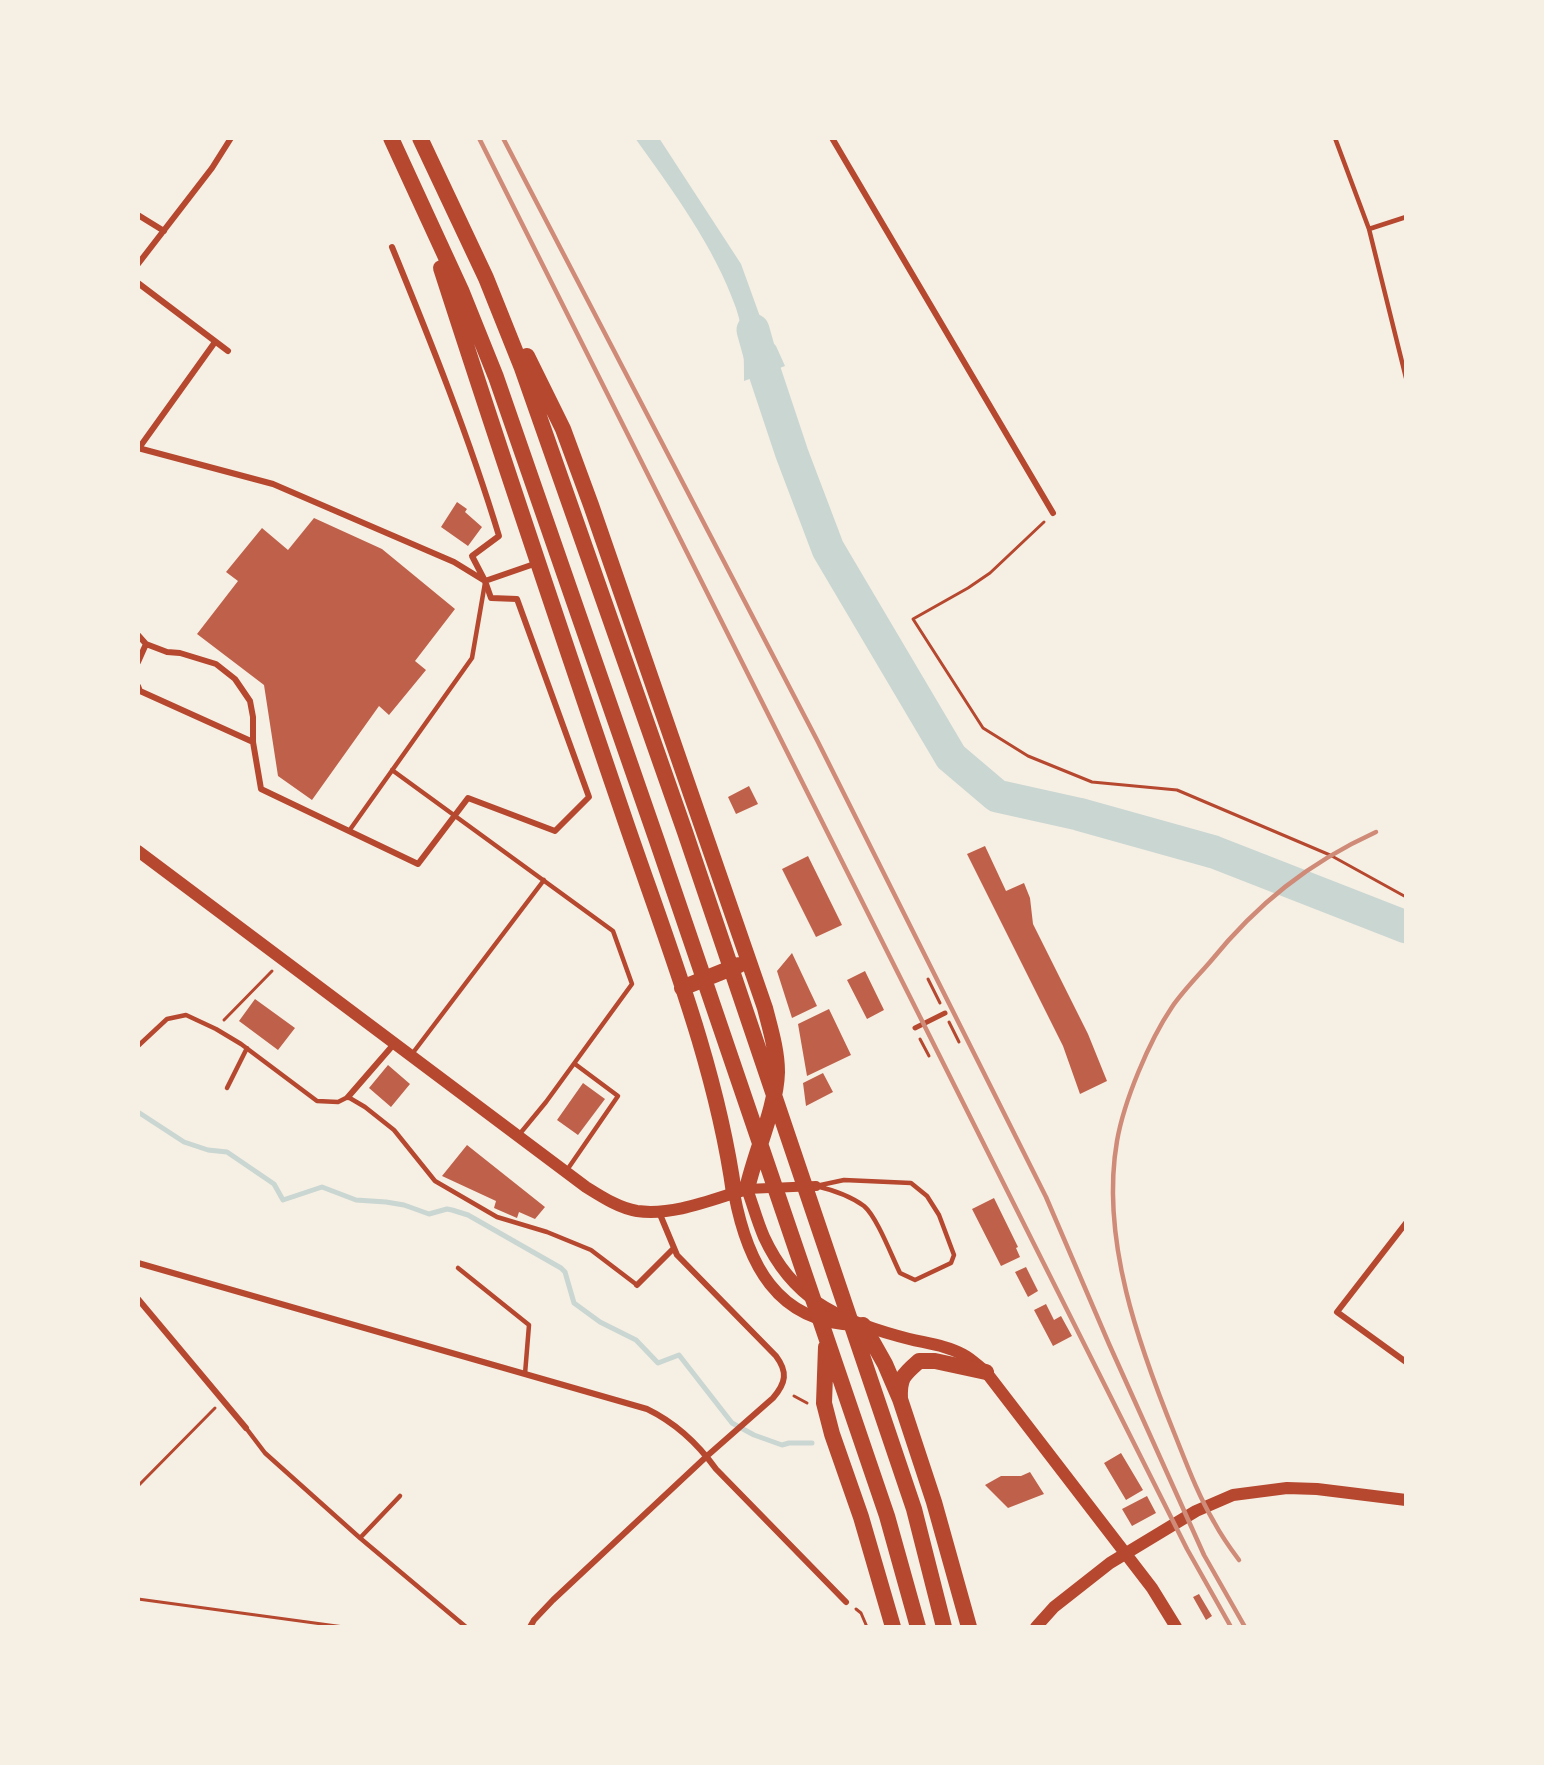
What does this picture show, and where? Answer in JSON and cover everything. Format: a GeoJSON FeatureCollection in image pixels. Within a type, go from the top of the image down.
{"type":"FeatureCollection","features":[{"type":"Feature","properties":{"kind":"highway"},"geometry":{"type":"LineString","coordinates":[[391,138],[461,290],[496,377],[887,1516],[918,1627]]}},
{"type":"Feature","properties":{"kind":"highway"},"geometry":{"type":"LineString","coordinates":[[420,138],[486,278],[563,429],[765,1008],[777,1072],[772,1104],[754,1160],[741,1191]]}},
{"type":"Feature","properties":{"kind":"highway"},"geometry":{"type":"LineString","coordinates":[[418,195],[537,563],[682,988],[718,1105],[741,1191]]}},
{"type":"Feature","properties":{"kind":"highway"},"geometry":{"type":"LineString","coordinates":[[486,278],[522,368],[685,832],[914,1509],[944,1627]]}},
{"type":"Feature","properties":{"kind":"highway"},"geometry":{"type":"LineString","coordinates":[[682,988],[749,961]]}},
{"type":"Feature","properties":{"kind":"highway"},"geometry":{"type":"LineString","coordinates":[[828,1322],[824,1404],[861,1517],[892,1627]]}},
{"type":"Feature","properties":{"kind":"highway"},"geometry":{"type":"LineString","coordinates":[[863,1325],[885,1364],[900,1399],[934,1502],[969,1627]]}},
{"type":"Feature","properties":{"kind":"highway"},"geometry":{"type":"LineString","coordinates":[[900,1399],[900,1384],[907,1372],[919,1362],[935,1361],[986,1372]]}},
{"type":"Feature","properties":{"kind":"main road"},"geometry":{"type":"LineString","coordinates":[[138,851],[586,1187],[619,1205],[636,1211],[659,1212],[741,1191]]}},
{"type":"Feature","properties":{"kind":"main road"},"geometry":{"type":"LineString","coordinates":[[741,1191],[743,1234],[767,1282],[793,1306],[828,1322],[863,1325]]}},
{"type":"Feature","properties":{"kind":"main road"},"geometry":{"type":"LineString","coordinates":[[741,1191],[787,1276],[813,1300],[830,1311],[863,1325],[900,1337],[941,1346],[966,1356],[986,1372],[1152,1588],[1176,1627]]}},
{"type":"Feature","properties":{"kind":"main road"},"geometry":{"type":"LineString","coordinates":[[1036,1627],[1054,1607],[1110,1563],[1188,1515],[1233,1495],[1287,1488],[1317,1489],[1406,1500]]}},
{"type":"Feature","properties":{"kind":"street"},"geometry":{"type":"LineString","coordinates":[[138,264],[212,168],[231,138]]}},
{"type":"Feature","properties":{"kind":"street"},"geometry":{"type":"LineString","coordinates":[[832,138],[1053,513]]}},
{"type":"Feature","properties":{"kind":"street"},"geometry":{"type":"LineString","coordinates":[[138,215],[164,231]]}},
{"type":"Feature","properties":{"kind":"street"},"geometry":{"type":"LineString","coordinates":[[138,635],[146,644],[167,652],[180,653],[216,664],[235,678],[250,702],[253,717],[253,742],[261,789],[418,864],[468,798],[555,831],[589,797],[518,599],[492,598],[472,556],[499,536],[454,401],[392,247]]}},
{"type":"Feature","properties":{"kind":"street"},"geometry":{"type":"LineString","coordinates":[[138,283],[228,351]]}},
{"type":"Feature","properties":{"kind":"street"},"geometry":{"type":"LineString","coordinates":[[215,342],[138,448],[273,484],[454,562],[485,581]]}},
{"type":"Feature","properties":{"kind":"street"},"geometry":{"type":"LineString","coordinates":[[485,581],[537,563]]}},
{"type":"Feature","properties":{"kind":"street"},"geometry":{"type":"LineString","coordinates":[[138,662],[146,644]]}},
{"type":"Feature","properties":{"kind":"street"},"geometry":{"type":"LineString","coordinates":[[138,686],[140,691],[253,742]]}},
{"type":"Feature","properties":{"kind":"street"},"geometry":{"type":"LineString","coordinates":[[915,1028],[945,1013]]}},
{"type":"Feature","properties":{"kind":"street"},"geometry":{"type":"LineString","coordinates":[[348,1097],[394,1044]]}},
{"type":"Feature","properties":{"kind":"street"},"geometry":{"type":"LineString","coordinates":[[741,1191],[816,1186]]}},
{"type":"Feature","properties":{"kind":"street"},"geometry":{"type":"LineString","coordinates":[[530,1627],[553,1600],[779,1391],[785,1378],[785,1372],[776,1356],[762,1339],[677,1255],[659,1212]]}},
{"type":"Feature","properties":{"kind":"street"},"geometry":{"type":"LineString","coordinates":[[1406,1223],[1337,1312],[1406,1362]]}},
{"type":"Feature","properties":{"kind":"street"},"geometry":{"type":"LineString","coordinates":[[637,1285],[674,1248]]}},
{"type":"Feature","properties":{"kind":"street"},"geometry":{"type":"LineString","coordinates":[[138,1263],[647,1409],[667,1419],[707,1456],[716,1469],[846,1602]]}},
{"type":"Feature","properties":{"kind":"street"},"geometry":{"type":"LineString","coordinates":[[138,1299],[246,1428]]}},
{"type":"Feature","properties":{"kind":"lane"},"geometry":{"type":"LineString","coordinates":[[1335,138],[1369,229],[1406,378]]}},
{"type":"Feature","properties":{"kind":"lane"},"geometry":{"type":"LineString","coordinates":[[1369,229],[1406,217]]}},
{"type":"Feature","properties":{"kind":"lane"},"geometry":{"type":"LineString","coordinates":[[349,831],[472,658],[485,581]]}},
{"type":"Feature","properties":{"kind":"lane"},"geometry":{"type":"LineString","coordinates":[[392,770],[613,932],[632,984],[575,1064],[518,1136]]}},
{"type":"Feature","properties":{"kind":"lane"},"geometry":{"type":"LineString","coordinates":[[410,1056],[544,880]]}},
{"type":"Feature","properties":{"kind":"lane"},"geometry":{"type":"LineString","coordinates":[[138,1046],[167,1019],[176,1017],[186,1015],[216,1029],[247,1048],[317,1101],[338,1102],[348,1097],[365,1107],[394,1130],[435,1181],[497,1217],[546,1232],[591,1250],[637,1285]]}},
{"type":"Feature","properties":{"kind":"lane"},"geometry":{"type":"LineString","coordinates":[[227,1088],[247,1048]]}},
{"type":"Feature","properties":{"kind":"lane"},"geometry":{"type":"LineString","coordinates":[[566,1172],[618,1096],[575,1064]]}},
{"type":"Feature","properties":{"kind":"lane"},"geometry":{"type":"LineString","coordinates":[[844,1180],[911,1183],[927,1196],[939,1215],[954,1255],[951,1263],[915,1280],[905,1277],[900,1273],[878,1227],[865,1207],[839,1192],[816,1186],[844,1180]]}},
{"type":"Feature","properties":{"kind":"lane"},"geometry":{"type":"LineString","coordinates":[[458,1268],[529,1325],[525,1374]]}},
{"type":"Feature","properties":{"kind":"lane"},"geometry":{"type":"LineString","coordinates":[[246,1428],[265,1453],[360,1538],[466,1627]]}},
{"type":"Feature","properties":{"kind":"lane"},"geometry":{"type":"LineString","coordinates":[[360,1538],[400,1496]]}},
{"type":"Feature","properties":{"kind":"path"},"geometry":{"type":"LineString","coordinates":[[1053,513],[990,573],[913,619],[983,728],[1028,756],[1092,782],[1178,790],[1330,855],[1406,897]]}},
{"type":"Feature","properties":{"kind":"path"},"geometry":{"type":"LineString","coordinates":[[216,1029],[284,959]]}},
{"type":"Feature","properties":{"kind":"path"},"geometry":{"type":"LineString","coordinates":[[928,979],[959,1042]]}},
{"type":"Feature","properties":{"kind":"path"},"geometry":{"type":"LineString","coordinates":[[915,1028],[929,1056]]}},
{"type":"Feature","properties":{"kind":"path"},"geometry":{"type":"LineString","coordinates":[[794,1396],[807,1403]]}},
{"type":"Feature","properties":{"kind":"path"},"geometry":{"type":"LineString","coordinates":[[138,1486],[223,1399]]}},
{"type":"Feature","properties":{"kind":"path"},"geometry":{"type":"LineString","coordinates":[[138,1599],[344,1627]]}},
{"type":"Feature","properties":{"kind":"path"},"geometry":{"type":"LineString","coordinates":[[846,1602],[861,1612],[867,1627]]}},
{"type":"Feature","properties":{"kind":"shaded area"},"geometry":{"type":"Polygon","coordinates":[[[635,138],[659,138],[741,264],[767,336],[776,346],[785,366],[744,381],[741,326],[727,285],[692,220],[635,138]]]}},
{"type":"Feature","properties":{"kind":"building"},"geometry":{"type":"Polygon","coordinates":[[[457,502],[467,509],[465,512],[482,527],[468,546],[441,527],[457,502]]]}},
{"type":"Feature","properties":{"kind":"building"},"geometry":{"type":"Polygon","coordinates":[[[314,518],[382,549],[455,609],[415,661],[426,670],[389,715],[379,706],[312,800],[278,776],[264,685],[197,634],[238,581],[226,572],[262,528],[288,550],[314,518]]]}},
{"type":"Feature","properties":{"kind":"building"},"geometry":{"type":"Polygon","coordinates":[[[749,786],[758,804],[736,814],[728,797],[749,786]]]}},
{"type":"Feature","properties":{"kind":"building"},"geometry":{"type":"Polygon","coordinates":[[[985,846],[1006,891],[1024,883],[1030,898],[1033,924],[1088,1034],[1107,1081],[1080,1094],[1063,1046],[967,854],[985,846]]]}},
{"type":"Feature","properties":{"kind":"building"},"geometry":{"type":"Polygon","coordinates":[[[808,856],[842,925],[816,937],[782,869],[808,856]]]}},
{"type":"Feature","properties":{"kind":"building"},"geometry":{"type":"Polygon","coordinates":[[[792,953],[817,1006],[792,1018],[777,971],[792,953]]]}},
{"type":"Feature","properties":{"kind":"building"},"geometry":{"type":"Polygon","coordinates":[[[865,971],[884,1010],[867,1019],[847,980],[865,971]]]}},
{"type":"Feature","properties":{"kind":"building"},"geometry":{"type":"Polygon","coordinates":[[[255,999],[295,1028],[278,1050],[239,1021],[255,999]]]}},
{"type":"Feature","properties":{"kind":"building"},"geometry":{"type":"Polygon","coordinates":[[[829,1009],[851,1055],[807,1076],[798,1024],[829,1009]]]}},
{"type":"Feature","properties":{"kind":"building"},"geometry":{"type":"Polygon","coordinates":[[[388,1065],[410,1084],[391,1107],[369,1088],[388,1065]]]}},
{"type":"Feature","properties":{"kind":"building"},"geometry":{"type":"Polygon","coordinates":[[[823,1073],[833,1092],[806,1106],[803,1083],[823,1073]]]}},
{"type":"Feature","properties":{"kind":"building"},"geometry":{"type":"Polygon","coordinates":[[[583,1083],[605,1099],[578,1135],[557,1120],[583,1083]]]}},
{"type":"Feature","properties":{"kind":"building"},"geometry":{"type":"Polygon","coordinates":[[[467,1145],[545,1207],[535,1219],[519,1212],[517,1218],[494,1208],[496,1201],[442,1176],[467,1145]]]}},
{"type":"Feature","properties":{"kind":"building"},"geometry":{"type":"Polygon","coordinates":[[[994,1198],[1018,1247],[1016,1248],[1020,1257],[1001,1266],[972,1209],[994,1198]]]}},
{"type":"Feature","properties":{"kind":"building"},"geometry":{"type":"Polygon","coordinates":[[[1026,1267],[1038,1291],[1028,1297],[1015,1272],[1026,1267]]]}},
{"type":"Feature","properties":{"kind":"building"},"geometry":{"type":"Polygon","coordinates":[[[1046,1304],[1054,1320],[1061,1316],[1072,1336],[1053,1346],[1034,1310],[1046,1304]]]}},
{"type":"Feature","properties":{"kind":"building"},"geometry":{"type":"Polygon","coordinates":[[[1121,1453],[1143,1490],[1126,1500],[1104,1463],[1121,1453]]]}},
{"type":"Feature","properties":{"kind":"building"},"geometry":{"type":"Polygon","coordinates":[[[1030,1472],[1044,1494],[1008,1508],[985,1485],[1001,1476],[1021,1476],[1030,1472]]]}},
{"type":"Feature","properties":{"kind":"building"},"geometry":{"type":"Polygon","coordinates":[[[1147,1496],[1156,1513],[1132,1526],[1122,1509],[1147,1496]]]}},
{"type":"Feature","properties":{"kind":"building"},"geometry":{"type":"Polygon","coordinates":[[[1199,1594],[1212,1616],[1206,1620],[1193,1597],[1199,1594]]]}},
{"type":"Feature","properties":{"kind":"waterway"},"geometry":{"type":"LineString","coordinates":[[753,330],[792,454],[828,549],[951,757],[997,796],[1078,814],[1214,852],[1406,927]]}},
{"type":"Feature","properties":{"kind":"waterway"},"geometry":{"type":"LineString","coordinates":[[138,1112],[184,1142],[208,1150],[227,1152],[274,1184],[283,1200],[322,1187],[356,1200],[404,1205],[429,1214],[447,1209],[468,1215],[561,1268],[565,1272],[574,1303],[600,1322],[636,1340],[658,1363],[679,1355],[732,1423],[754,1435],[782,1445],[812,1443]]}},
{"type":"Feature","properties":{"kind":"railway"},"geometry":{"type":"LineString","coordinates":[[479,138],[1187,1549],[1231,1627]]}},
{"type":"Feature","properties":{"kind":"railway"},"geometry":{"type":"LineString","coordinates":[[503,138],[817,740],[1046,1197],[1204,1555],[1245,1627]]}},
{"type":"Feature","properties":{"kind":"railway"},"geometry":{"type":"LineString","coordinates":[[1239,1560],[1208,1512],[1188,1469],[1136,1329],[1118,1254],[1114,1216],[1113,1178],[1120,1125],[1146,1054],[1163,1021],[1185,990],[1246,922],[1285,887],[1328,857],[1376,832]]}}]}
